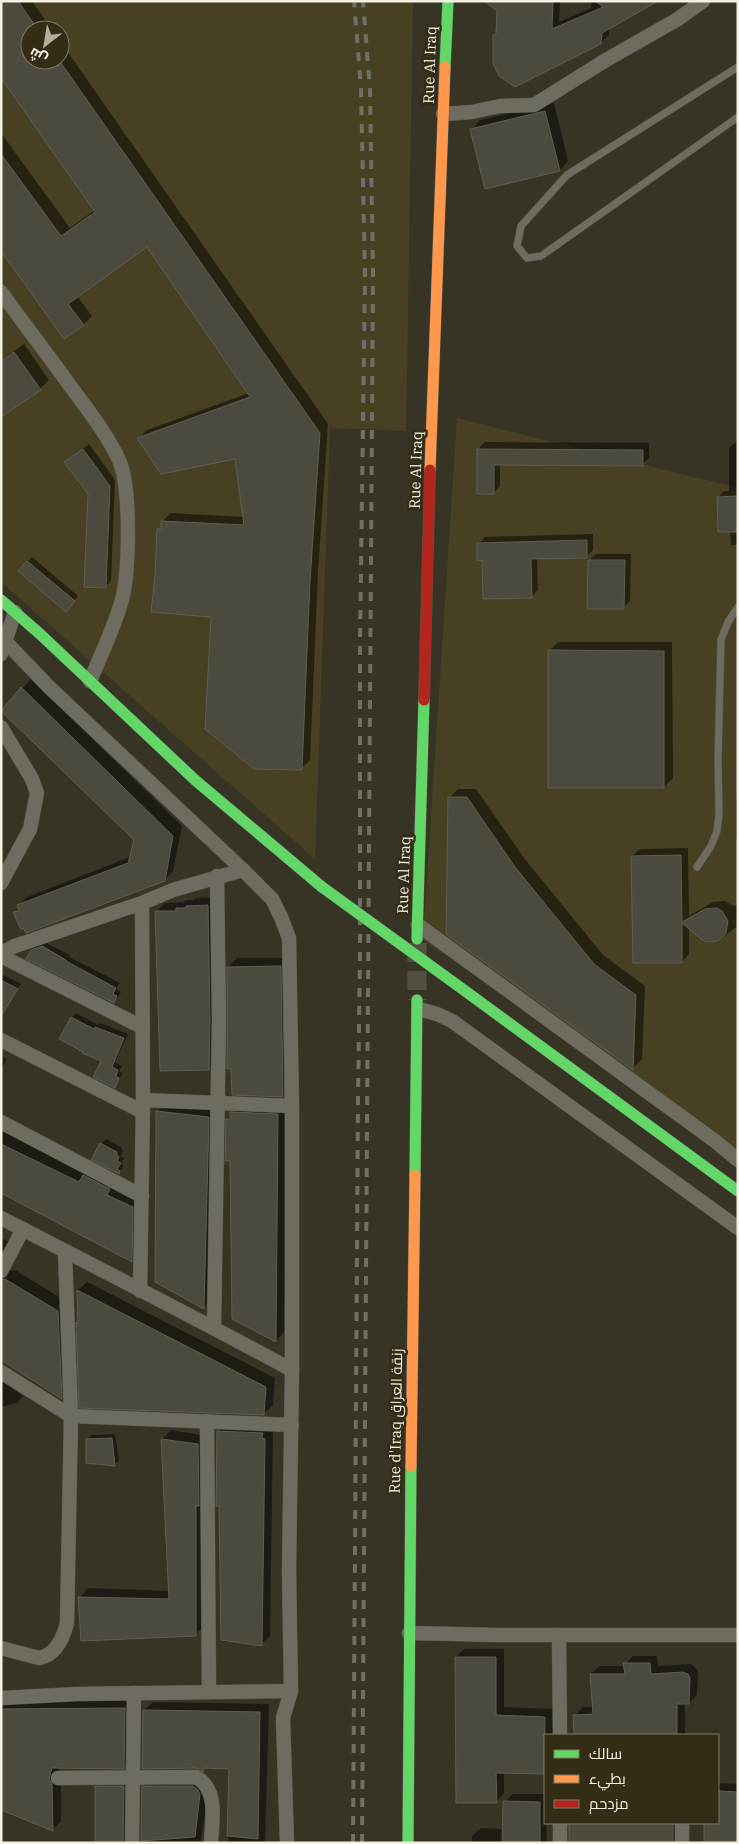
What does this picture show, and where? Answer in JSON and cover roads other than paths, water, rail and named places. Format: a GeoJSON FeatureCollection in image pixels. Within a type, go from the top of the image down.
{"type":"FeatureCollection","features":[{"type":"Feature","properties":{"kind":"street","name":"Rue Al Iraq"},"geometry":{"type":"LineString","coordinates":[[417,932],[431,458],[448,1]]}},
{"type":"Feature","properties":{"kind":"street"},"geometry":{"type":"LineString","coordinates":[[443,114],[472,112],[500,106],[534,106],[606,60],[678,19],[703,1]]}},
{"type":"Feature","properties":{"kind":"street"},"geometry":{"type":"LineString","coordinates":[[1,292],[100,427],[119,461],[125,489],[127,515],[127,554],[122,601],[109,638],[90,681]]}},
{"type":"Feature","properties":{"kind":"street"},"geometry":{"type":"LineString","coordinates":[[1,600],[195,780],[322,887],[738,1190]]}},
{"type":"Feature","properties":{"kind":"street"},"geometry":{"type":"LineString","coordinates":[[15,612],[3,644],[272,899],[289,938],[292,1106],[292,1425],[289,1570],[291,1691],[284,1718],[287,1843]]}},
{"type":"Feature","properties":{"kind":"street"},"geometry":{"type":"LineString","coordinates":[[1,728],[32,780],[37,793],[30,830],[1,884]]}},
{"type":"Feature","properties":{"kind":"street"},"geometry":{"type":"LineString","coordinates":[[3,950],[142,903],[172,890],[243,870]]}},
{"type":"Feature","properties":{"kind":"street"},"geometry":{"type":"LineString","coordinates":[[214,1328],[218,1103],[217,876]]}},
{"type":"Feature","properties":{"kind":"street"},"geometry":{"type":"LineString","coordinates":[[140,1291],[143,1106],[142,903]]}},
{"type":"Feature","properties":{"kind":"street"},"geometry":{"type":"LineString","coordinates":[[417,932],[714,1141],[738,1160]]}},
{"type":"Feature","properties":{"kind":"street"},"geometry":{"type":"LineString","coordinates":[[3,950],[142,1027]]}},
{"type":"Feature","properties":{"kind":"street"},"geometry":{"type":"LineString","coordinates":[[418,1005],[452,1021],[738,1228]]}},
{"type":"Feature","properties":{"kind":"street","name":"Rue d'Iraq زنقة العراق"},"geometry":{"type":"LineString","coordinates":[[408,1843],[412,1341],[418,1005]]}},
{"type":"Feature","properties":{"kind":"street"},"geometry":{"type":"LineString","coordinates":[[1,1040],[143,1106],[218,1103],[292,1106]]}},
{"type":"Feature","properties":{"kind":"street"},"geometry":{"type":"LineString","coordinates":[[1,1122],[142,1196]]}},
{"type":"Feature","properties":{"kind":"street"},"geometry":{"type":"LineString","coordinates":[[1,1218],[292,1370]]}},
{"type":"Feature","properties":{"kind":"street"},"geometry":{"type":"LineString","coordinates":[[1,1271],[24,1229]]}},
{"type":"Feature","properties":{"kind":"street"},"geometry":{"type":"LineString","coordinates":[[1,1648],[39,1658],[45,1657],[55,1649],[64,1634],[68,1608],[71,1416],[65,1252]]}},
{"type":"Feature","properties":{"kind":"street"},"geometry":{"type":"LineString","coordinates":[[1,1372],[71,1416],[292,1425]]}},
{"type":"Feature","properties":{"kind":"street"},"geometry":{"type":"LineString","coordinates":[[207,1421],[209,1692]]}},
{"type":"Feature","properties":{"kind":"street"},"geometry":{"type":"LineString","coordinates":[[409,1633],[738,1635]]}},
{"type":"Feature","properties":{"kind":"street"},"geometry":{"type":"LineString","coordinates":[[559,1635],[560,1734]]}},
{"type":"Feature","properties":{"kind":"street"},"geometry":{"type":"LineString","coordinates":[[1,1698],[134,1693],[291,1691]]}},
{"type":"Feature","properties":{"kind":"street"},"geometry":{"type":"LineString","coordinates":[[132,1843],[134,1693]]}},
{"type":"Feature","properties":{"kind":"street"},"geometry":{"type":"LineString","coordinates":[[58,1778],[196,1777],[204,1781],[213,1806],[210,1843]]}},
{"type":"Feature","properties":{"kind":"street"},"geometry":{"type":"LineString","coordinates":[[560,1824],[560,1843]]}},
{"type":"Feature","properties":{"kind":"street"},"geometry":{"type":"LineString","coordinates":[[682,1824],[682,1843]]}},
{"type":"Feature","properties":{"kind":"lane"},"geometry":{"type":"LineString","coordinates":[[738,67],[567,175],[521,226],[517,246],[527,258],[541,256],[738,117]]}},
{"type":"Feature","properties":{"kind":"lane"},"geometry":{"type":"LineString","coordinates":[[697,867],[711,846],[717,831],[719,814],[720,640],[728,622],[738,607]]}},
{"type":"Feature","properties":{"kind":"tunnel"},"geometry":{"type":"LineString","coordinates":[[417,943],[417,1000]]}},
{"type":"Feature","properties":{"kind":"railway"},"geometry":{"type":"LineString","coordinates":[[353,1843],[360,953],[360,642],[365,276],[361,89],[354,1]]}},
{"type":"Feature","properties":{"kind":"railway"},"geometry":{"type":"LineString","coordinates":[[362,1843],[373,274],[370,90],[363,1]]}}]}
